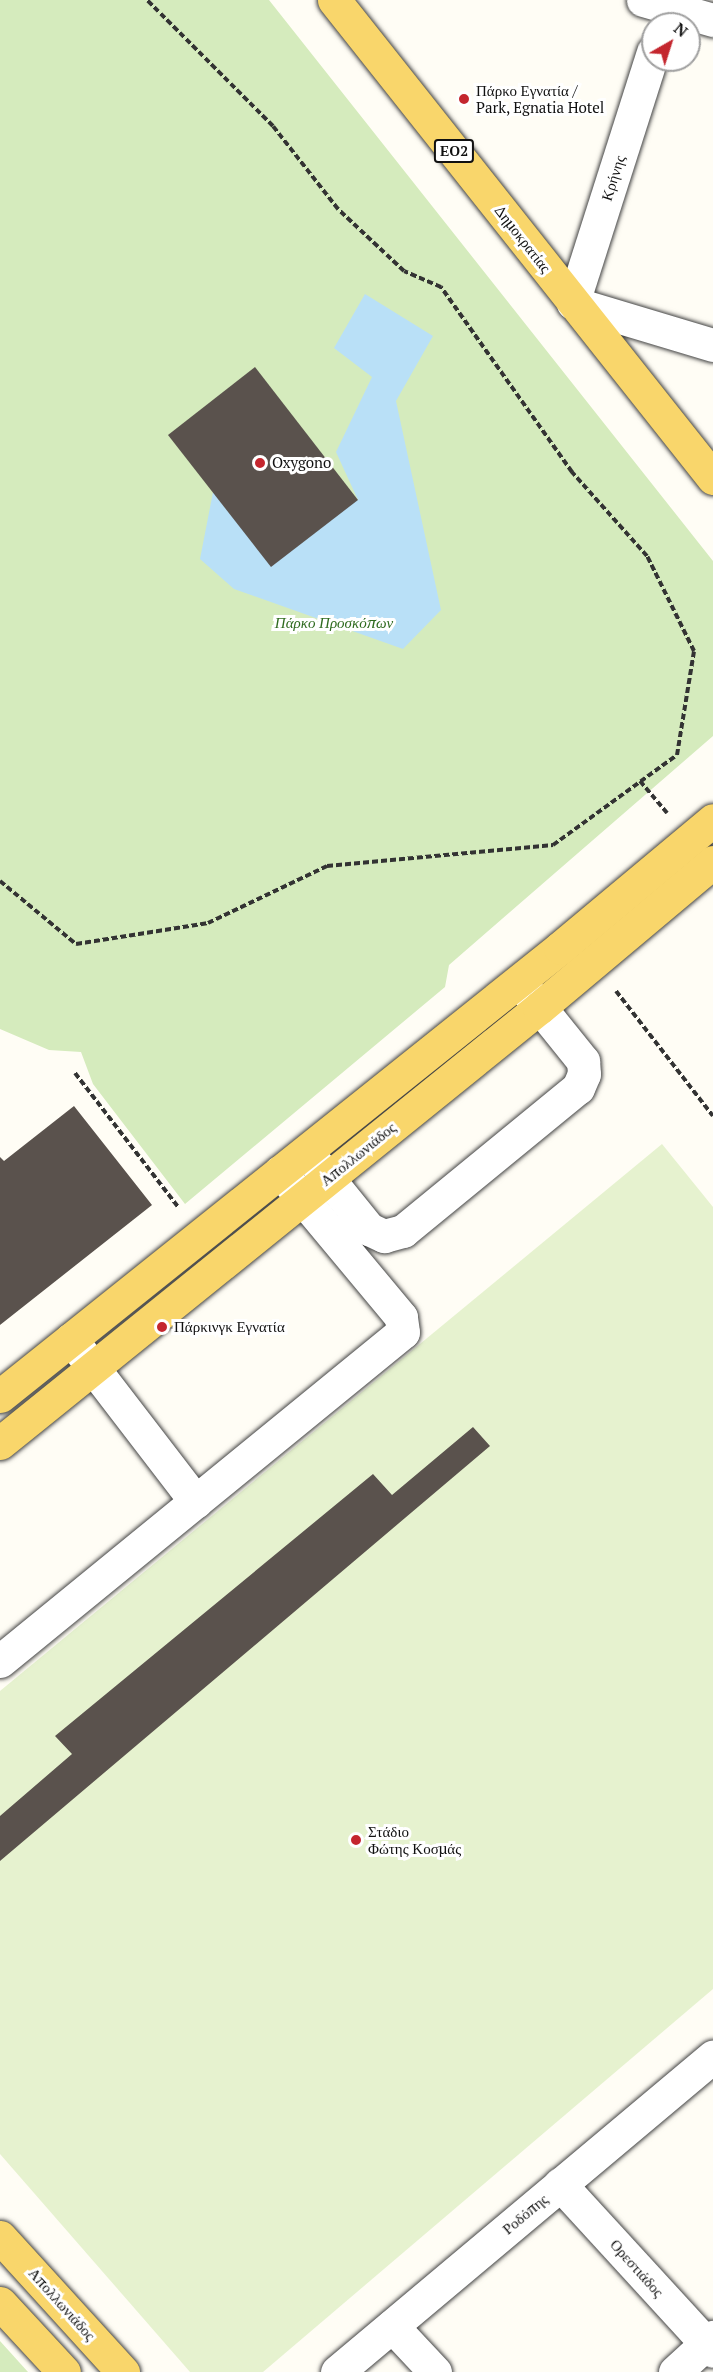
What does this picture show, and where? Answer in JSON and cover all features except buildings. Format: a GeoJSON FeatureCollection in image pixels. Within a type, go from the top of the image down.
{"type":"FeatureCollection","features":[{"type":"Feature","properties":{"kind":"main road","name":"Δημοκρατίας"},"geometry":{"type":"LineString","coordinates":[[334,0],[713,478]]}},
{"type":"Feature","properties":{"kind":"main road"},"geometry":{"type":"LineString","coordinates":[[0,1396],[519,981],[713,820]]}},
{"type":"Feature","properties":{"kind":"main road","name":"Απολλωνιάδος"},"geometry":{"type":"LineString","coordinates":[[0,1443],[540,1008],[713,862]]}},
{"type":"Feature","properties":{"kind":"main road","name":"Απολλωνιάδος"},"geometry":{"type":"LineString","coordinates":[[0,2237],[123,2372]]}},
{"type":"Feature","properties":{"kind":"main road"},"geometry":{"type":"LineString","coordinates":[[0,2303],[64,2372]]}},
{"type":"Feature","properties":{"kind":"street"},"geometry":{"type":"LineString","coordinates":[[660,8],[713,20]]}},
{"type":"Feature","properties":{"kind":"street","name":"Κρήνης"},"geometry":{"type":"LineString","coordinates":[[573,303],[647,72]]}},
{"type":"Feature","properties":{"kind":"street"},"geometry":{"type":"LineString","coordinates":[[573,303],[713,345]]}},
{"type":"Feature","properties":{"kind":"street"},"geometry":{"type":"LineString","coordinates":[[306,1151],[369,1229],[384,1236],[403,1231],[578,1088],[584,1074],[584,1061],[519,981]]}},
{"type":"Feature","properties":{"kind":"street"},"geometry":{"type":"LineString","coordinates":[[0,1661],[403,1332],[401,1317],[280,1172]]}},
{"type":"Feature","properties":{"kind":"street"},"geometry":{"type":"LineString","coordinates":[[71,1339],[196,1502]]}},
{"type":"Feature","properties":{"kind":"street","name":"Ροδόπης"},"geometry":{"type":"LineString","coordinates":[[337,2372],[713,2057]]}},
{"type":"Feature","properties":{"kind":"street","name":"Ορεστιάδος"},"geometry":{"type":"LineString","coordinates":[[560,2184],[711,2344]]}},
{"type":"Feature","properties":{"kind":"street"},"geometry":{"type":"LineString","coordinates":[[392,2326],[435,2372]]}},
{"type":"Feature","properties":{"kind":"street"},"geometry":{"type":"LineString","coordinates":[[675,2372],[711,2344]]}},
{"type":"Feature","properties":{"kind":"path"},"geometry":{"type":"LineString","coordinates":[[0,882],[76,944],[208,923],[327,866],[553,845],[676,755],[694,651],[647,556],[572,472],[441,287],[404,271],[338,209],[273,126],[147,0]]}},
{"type":"Feature","properties":{"kind":"path"},"geometry":{"type":"LineString","coordinates":[[640,781],[673,820]]}},
{"type":"Feature","properties":{"kind":"path"},"geometry":{"type":"LineString","coordinates":[[594,962],[713,1116]]}},
{"type":"Feature","properties":{"kind":"path"},"geometry":{"type":"LineString","coordinates":[[75,1073],[200,1236]]}},
{"type":"Feature","properties":{"kind":"green space","name":"Πάρκο Προσκόπων"},"geometry":{"type":"Polygon","coordinates":[[[0,0],[269,0],[713,561],[713,736],[449,965],[445,987],[185,1204],[93,1084],[81,1052],[49,1050],[0,1029],[0,0]]]}},
{"type":"Feature","properties":{"kind":"green space","name":"Στάδιο Φώτης Κοσμάς"},"geometry":{"type":"Polygon","coordinates":[[[662,1144],[713,1207],[713,1989],[263,2372],[190,2372],[0,2154],[0,1691],[662,1144]]]}},
{"type":"Feature","properties":{"kind":"green space"},"geometry":{"type":"Polygon","coordinates":[[[0,2341],[28,2372],[0,2372],[0,2341]]]}},
{"type":"Feature","properties":{"kind":"water"},"geometry":{"type":"Polygon","coordinates":[[[365,294],[433,336],[396,401],[441,610],[403,649],[234,589],[200,559],[213,492],[358,500],[336,452],[372,377],[334,348],[365,294]]]}},
{"type":"Feature","properties":{"kind":"place","name":"Πάρκο Εγνατία / Park, Egnatia Hotel"},"geometry":{"type":"Point","coordinates":[464,99]}},
{"type":"Feature","properties":{"kind":"place","name":"Oxygono"},"geometry":{"type":"Point","coordinates":[260,463]}},
{"type":"Feature","properties":{"kind":"place","name":"Πάρκινγκ Εγνατία"},"geometry":{"type":"Point","coordinates":[162,1327]}},
{"type":"Feature","properties":{"kind":"place","name":"Στάδιο Φώτης Κοσμάς"},"geometry":{"type":"Point","coordinates":[356,1840]}}]}
